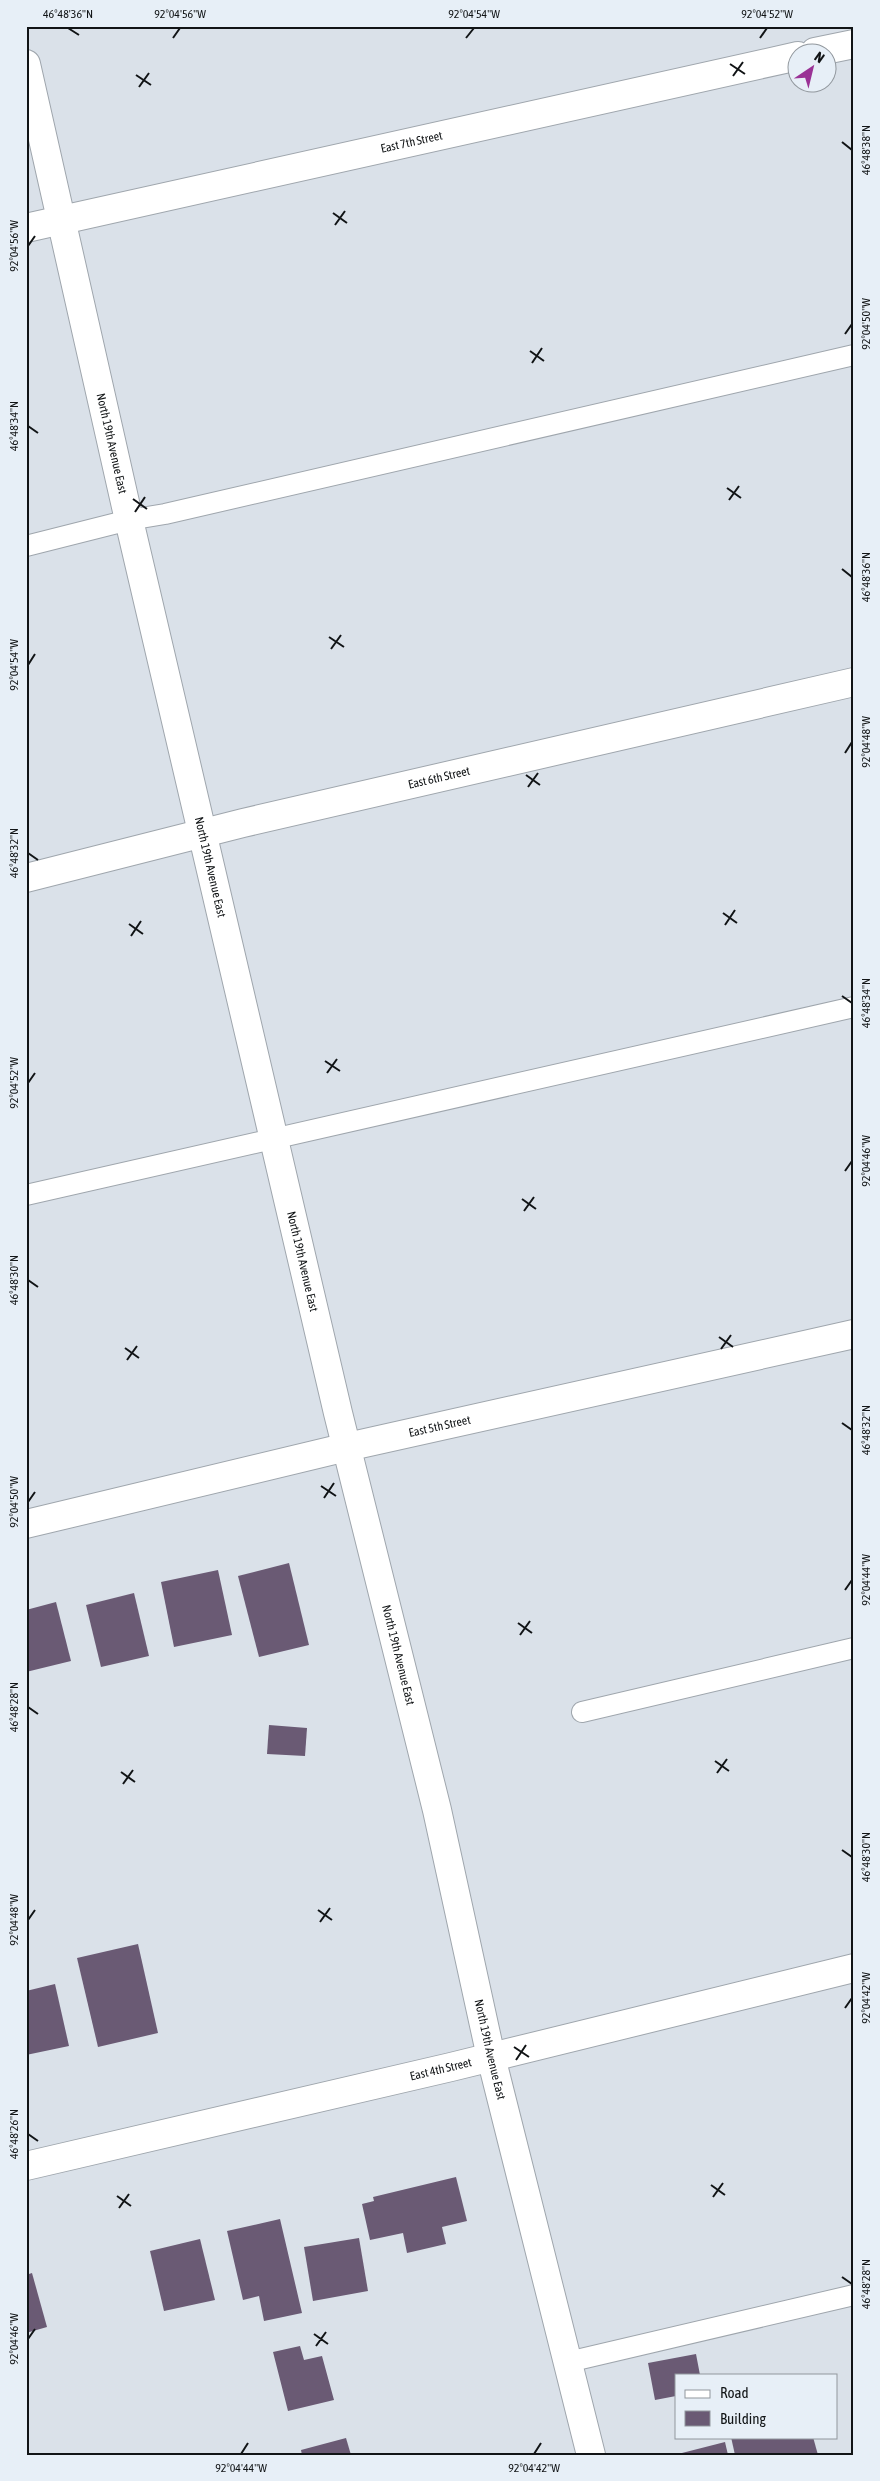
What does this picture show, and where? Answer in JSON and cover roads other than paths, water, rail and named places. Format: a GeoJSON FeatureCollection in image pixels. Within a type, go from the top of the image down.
{"type":"FeatureCollection","features":[{"type":"Feature","properties":{"kind":"street"},"geometry":{"type":"LineString","coordinates":[[838,47],[854,43],[850,26]]}},
{"type":"Feature","properties":{"kind":"street","name":"East 7th Street"},"geometry":{"type":"LineString","coordinates":[[26,228],[788,58]]}},
{"type":"Feature","properties":{"kind":"street","name":"North 19th Avenue East"},"geometry":{"type":"LineString","coordinates":[[26,64],[63,220],[129,520],[274,1138],[347,1447],[437,1810],[491,2058],[591,2455]]}},
{"type":"Feature","properties":{"kind":"street","name":"East 6th Street"},"geometry":{"type":"LineString","coordinates":[[26,878],[203,834],[854,682]]}},
{"type":"Feature","properties":{"kind":"street","name":"East 5th Street"},"geometry":{"type":"LineString","coordinates":[[26,1524],[347,1447],[854,1334]]}},
{"type":"Feature","properties":{"kind":"street","name":"East 4th Street"},"geometry":{"type":"LineString","coordinates":[[26,2166],[491,2058],[854,1968]]}},
{"type":"Feature","properties":{"kind":"lane"},"geometry":{"type":"LineString","coordinates":[[26,546],[129,520],[165,514],[854,355]]}},
{"type":"Feature","properties":{"kind":"lane"},"geometry":{"type":"LineString","coordinates":[[26,1195],[854,1007]]}},
{"type":"Feature","properties":{"kind":"lane"},"geometry":{"type":"LineString","coordinates":[[582,1712],[854,1648]]}},
{"type":"Feature","properties":{"kind":"lane"},"geometry":{"type":"LineString","coordinates":[[568,2362],[854,2295]]}}]}
